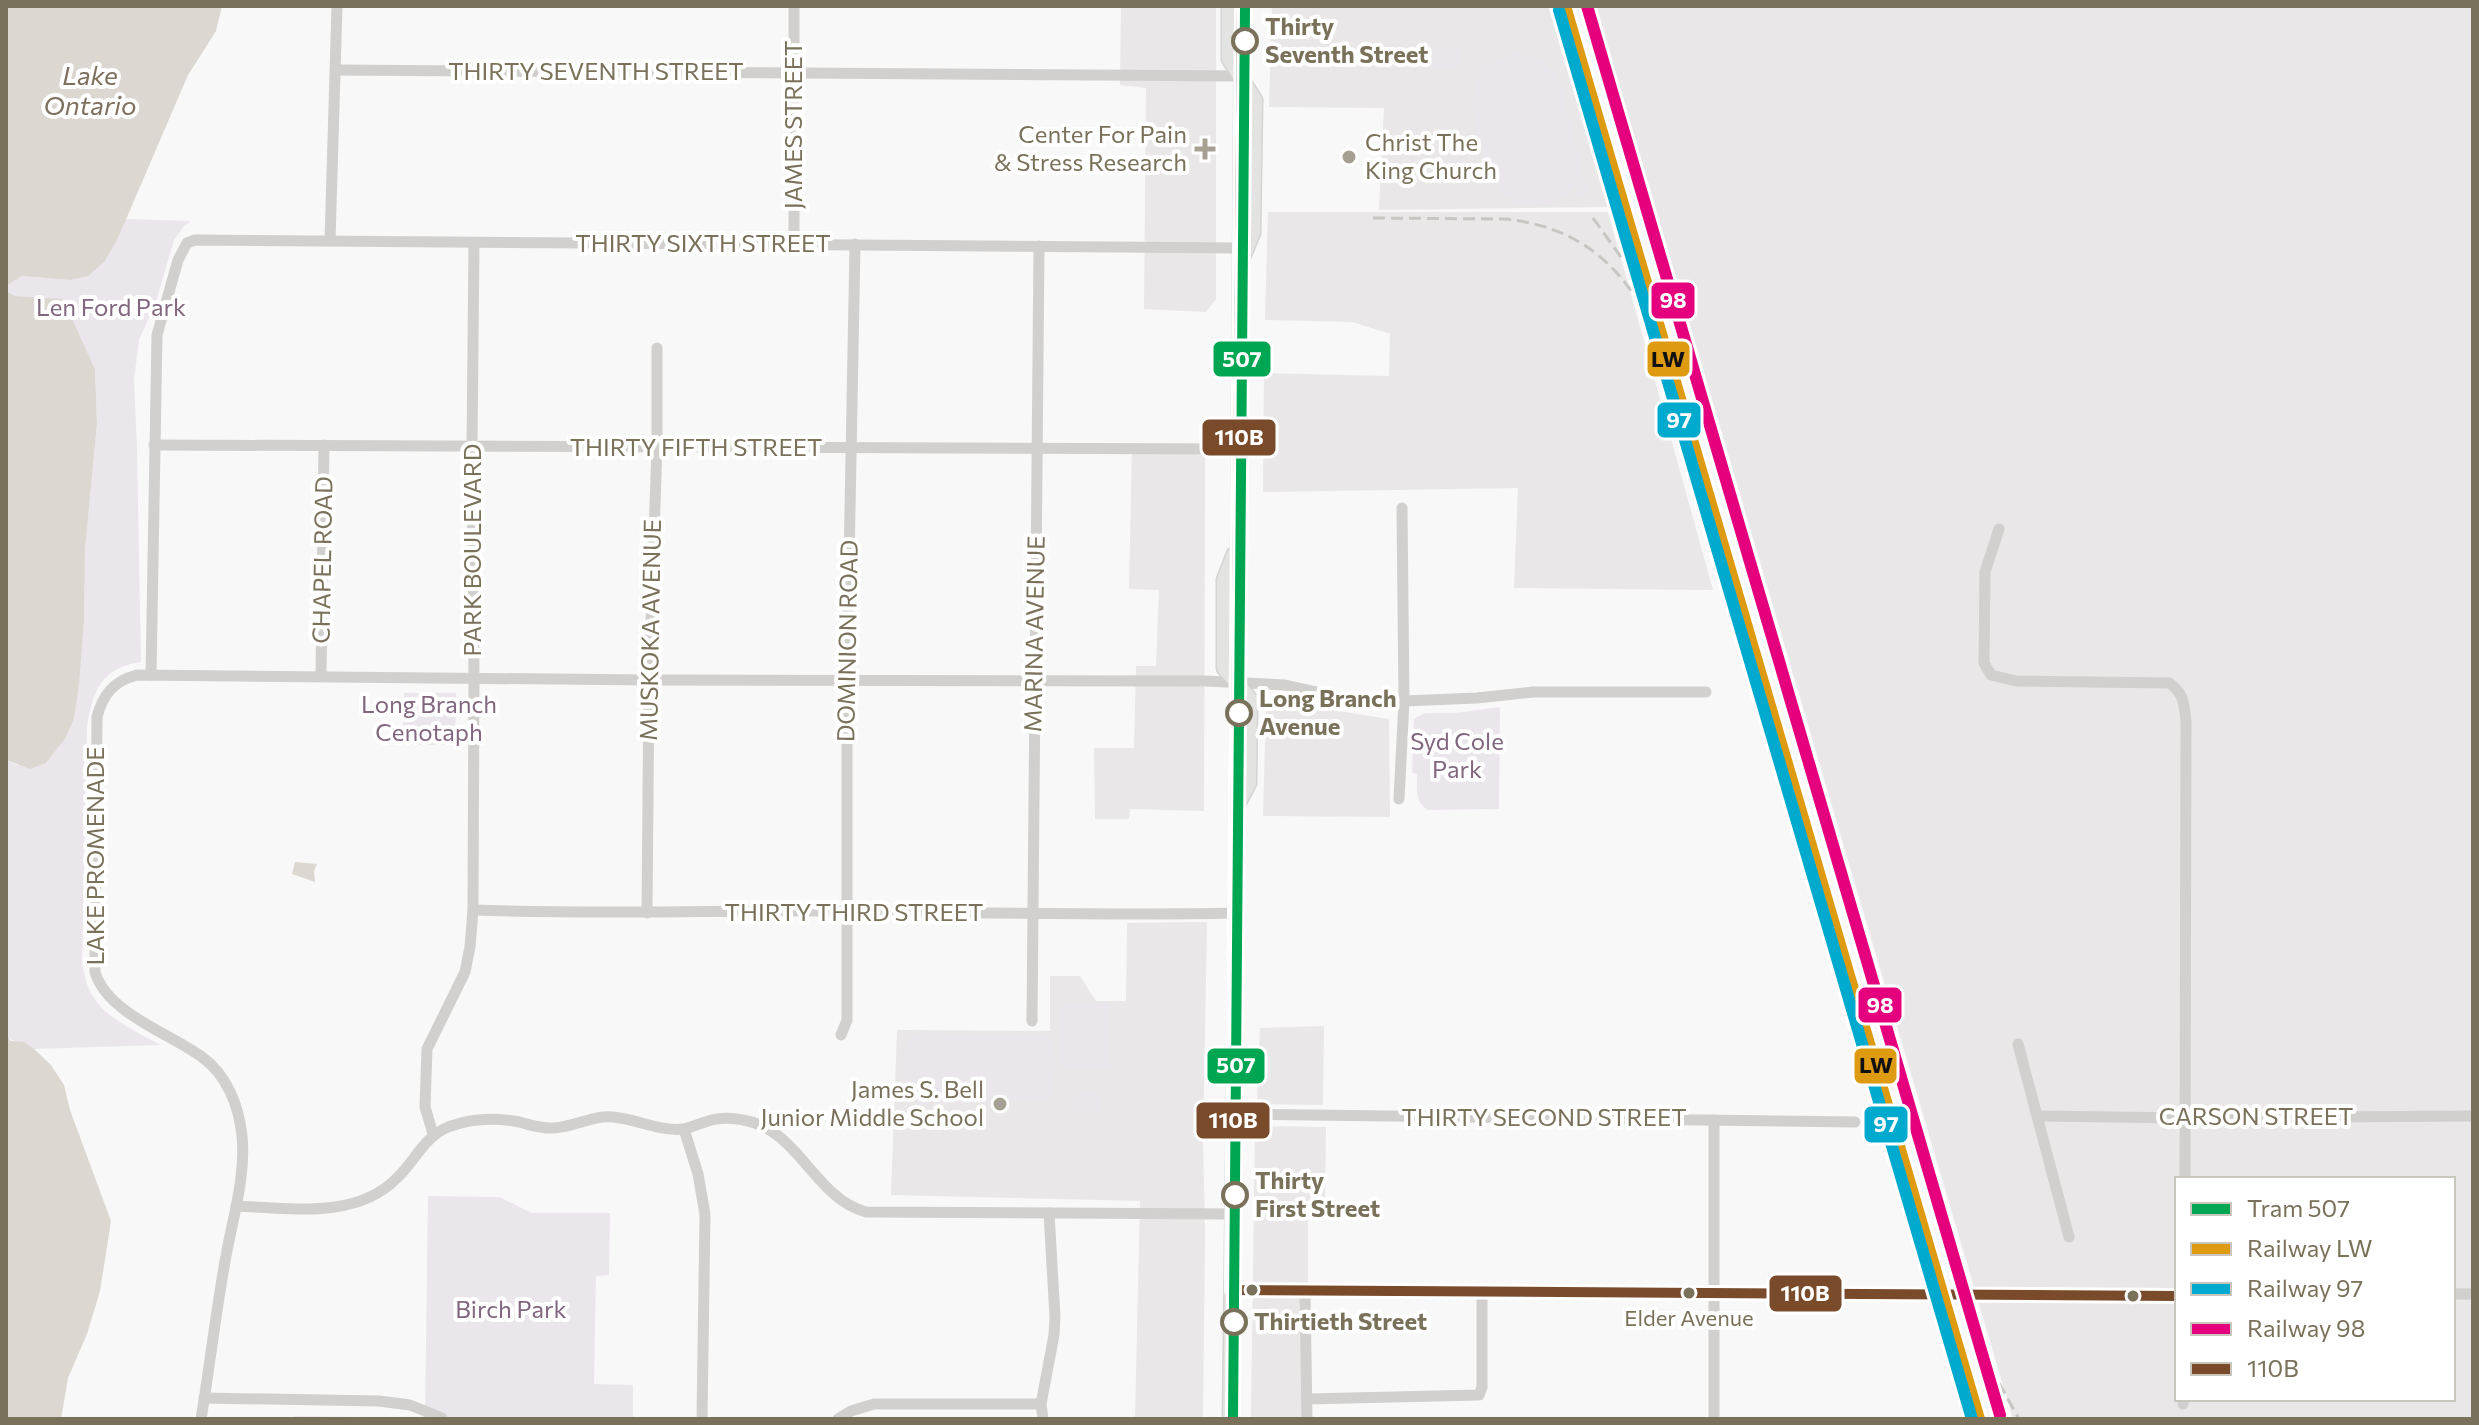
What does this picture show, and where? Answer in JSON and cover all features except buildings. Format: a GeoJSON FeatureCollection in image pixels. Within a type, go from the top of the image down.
{"type":"FeatureCollection","features":[{"type":"Feature","properties":{"kind":"main road"},"geometry":{"type":"LineString","coordinates":[[1229,6],[1229,59],[1255,100],[1253,233],[1239,265]]}},
{"type":"Feature","properties":{"kind":"main road"},"geometry":{"type":"LineString","coordinates":[[1230,1419],[1236,808],[1249,783],[1250,699],[1224,668],[1224,580],[1237,544],[1242,6]]}},
{"type":"Feature","properties":{"kind":"street"},"geometry":{"type":"LineString","coordinates":[[330,241],[337,6]]}},
{"type":"Feature","properties":{"kind":"street","name":"JAMES STREET"},"geometry":{"type":"LineString","coordinates":[[794,6],[794,245]]}},
{"type":"Feature","properties":{"kind":"street","name":"THIRTY SEVENTH STREET"},"geometry":{"type":"LineString","coordinates":[[336,70],[1241,76]]}},
{"type":"Feature","properties":{"kind":"street","name":"THIRTY SIXTH STREET"},"geometry":{"type":"LineString","coordinates":[[154,445],[157,335],[178,260],[187,243],[195,240],[1239,248]]}},
{"type":"Feature","properties":{"kind":"street","name":"PARK BOULEVARD"},"geometry":{"type":"LineString","coordinates":[[433,1134],[425,1107],[427,1049],[465,972],[473,910],[474,243]]}},
{"type":"Feature","properties":{"kind":"street","name":"DOMINION ROAD"},"geometry":{"type":"LineString","coordinates":[[841,1035],[847,1020],[847,680],[855,244]]}},
{"type":"Feature","properties":{"kind":"street","name":"MARINA AVENUE"},"geometry":{"type":"LineString","coordinates":[[1032,1021],[1039,246]]}},
{"type":"Feature","properties":{"kind":"street","name":"MUSKOKA AVENUE"},"geometry":{"type":"LineString","coordinates":[[647,913],[657,348]]}},
{"type":"Feature","properties":{"kind":"street"},"geometry":{"type":"LineString","coordinates":[[154,445],[151,675],[1237,682],[1285,685],[1340,697],[1404,701],[1533,692],[1706,692]]}},
{"type":"Feature","properties":{"kind":"street","name":"THIRTY FIFTH STREET"},"geometry":{"type":"LineString","coordinates":[[154,445],[1237,449]]}},
{"type":"Feature","properties":{"kind":"street","name":"CHAPEL ROAD"},"geometry":{"type":"LineString","coordinates":[[321,676],[324,445]]}},
{"type":"Feature","properties":{"kind":"street"},"geometry":{"type":"LineString","coordinates":[[1399,799],[1404,701],[1402,508]]}},
{"type":"Feature","properties":{"kind":"street"},"geometry":{"type":"LineString","coordinates":[[1999,529],[1985,572],[1984,663],[1991,675],[2016,681],[2169,683],[2178,689],[2183,699],[2186,721],[2185,1177]]}},
{"type":"Feature","properties":{"kind":"street","name":"LAKE PROMENADE"},"geometry":{"type":"LineString","coordinates":[[151,675],[127,677],[113,685],[103,699],[97,717],[95,972],[100,986],[114,1002],[202,1057],[223,1080],[237,1107],[243,1151],[201,1419]]}},
{"type":"Feature","properties":{"kind":"street","name":"THIRTY THIRD STREET"},"geometry":{"type":"LineString","coordinates":[[473,910],[581,914],[848,911],[1033,915],[1236,913]]}},
{"type":"Feature","properties":{"kind":"street"},"geometry":{"type":"LineString","coordinates":[[2018,1044],[2069,1237]]}},
{"type":"Feature","properties":{"kind":"street","name":"THIRTY SECOND STREET"},"geometry":{"type":"LineString","coordinates":[[1234,1114],[1855,1122]]}},
{"type":"Feature","properties":{"kind":"street"},"geometry":{"type":"LineString","coordinates":[[236,1206],[328,1208],[360,1202],[379,1193],[396,1179],[433,1134],[466,1122],[500,1118],[547,1129],[567,1127],[601,1116],[684,1129],[719,1119],[759,1124],[782,1138],[845,1204],[866,1212],[1233,1214]]}},
{"type":"Feature","properties":{"kind":"street","name":"CARSON STREET"},"geometry":{"type":"LineString","coordinates":[[2039,1116],[2473,1116]]}},
{"type":"Feature","properties":{"kind":"street"},"geometry":{"type":"LineString","coordinates":[[1714,1120],[1714,1419]]}},
{"type":"Feature","properties":{"kind":"street"},"geometry":{"type":"LineString","coordinates":[[684,1129],[698,1174],[705,1214],[702,1419]]}},
{"type":"Feature","properties":{"kind":"street"},"geometry":{"type":"LineString","coordinates":[[1043,1419],[1041,1404],[1055,1317],[1049,1213]]}},
{"type":"Feature","properties":{"kind":"street"},"geometry":{"type":"LineString","coordinates":[[1232,1290],[2175,1296]]}},
{"type":"Feature","properties":{"kind":"street"},"geometry":{"type":"LineString","coordinates":[[1305,1290],[1307,1419]]}},
{"type":"Feature","properties":{"kind":"street"},"geometry":{"type":"LineString","coordinates":[[1307,1399],[1479,1395],[1482,1387],[1482,1292]]}},
{"type":"Feature","properties":{"kind":"street"},"geometry":{"type":"LineString","coordinates":[[204,1398],[379,1401],[410,1405],[442,1418]]}},
{"type":"Feature","properties":{"kind":"street"},"geometry":{"type":"LineString","coordinates":[[838,1419],[874,1404],[1041,1404]]}},
{"type":"Feature","properties":{"kind":"shaded area"},"geometry":{"type":"Polygon","coordinates":[[[1121,6],[1216,6],[1216,299],[1206,312],[1144,309],[1146,88],[1120,85],[1121,6]]]}},
{"type":"Feature","properties":{"kind":"shaded area"},"geometry":{"type":"Polygon","coordinates":[[[1272,6],[1548,6],[1609,207],[1379,210],[1384,108],[1269,107],[1272,6]]]}},
{"type":"Feature","properties":{"kind":"shaded area"},"geometry":{"type":"Polygon","coordinates":[[[1596,6],[2473,6],[2473,1419],[2013,1419],[1596,6]]]}},
{"type":"Feature","properties":{"kind":"shaded area"},"geometry":{"type":"Polygon","coordinates":[[[1268,212],[1608,212],[1713,590],[1514,588],[1518,488],[1263,492],[1264,373],[1389,376],[1390,334],[1353,322],[1265,320],[1268,212]]]}},
{"type":"Feature","properties":{"kind":"shaded area"},"geometry":{"type":"Polygon","coordinates":[[[1132,449],[1205,450],[1204,811],[1130,809],[1129,819],[1095,819],[1094,748],[1134,748],[1136,666],[1156,666],[1159,590],[1129,589],[1132,449]]]}},
{"type":"Feature","properties":{"kind":"shaded area"},"geometry":{"type":"Polygon","coordinates":[[[1271,699],[1309,701],[1338,711],[1389,719],[1390,817],[1263,816],[1266,708],[1271,699]]]}},
{"type":"Feature","properties":{"kind":"shaded area"},"geometry":{"type":"Polygon","coordinates":[[[1207,922],[1203,1419],[1135,1419],[1140,1201],[891,1195],[897,1030],[1050,1031],[1050,976],[1080,976],[1096,1001],[1126,1001],[1127,923],[1207,922]]]}},
{"type":"Feature","properties":{"kind":"shaded area"},"geometry":{"type":"Polygon","coordinates":[[[1324,1026],[1323,1105],[1257,1104],[1260,1028],[1324,1026]]]}},
{"type":"Feature","properties":{"kind":"shaded area"},"geometry":{"type":"Polygon","coordinates":[[[1255,1126],[1326,1127],[1325,1202],[1308,1203],[1308,1419],[1251,1419],[1255,1126]]]}},
{"type":"Feature","properties":{"kind":"green space"},"geometry":{"type":"Polygon","coordinates":[[[1426,48],[1459,48],[1459,67],[1426,67],[1426,48]]]}},
{"type":"Feature","properties":{"kind":"green space"},"geometry":{"type":"Polygon","coordinates":[[[1510,54],[1538,59],[1559,79],[1588,194],[1579,196],[1575,184],[1556,201],[1532,206],[1517,203],[1495,183],[1483,153],[1472,107],[1473,98],[1478,81],[1487,67],[1510,54]]]}},
{"type":"Feature","properties":{"kind":"green space","name":"Len Ford Park"},"geometry":{"type":"Polygon","coordinates":[[[126,219],[191,221],[174,240],[156,302],[139,340],[134,380],[141,662],[108,675],[96,692],[89,713],[82,964],[87,984],[98,1004],[123,1024],[161,1045],[34,1049],[6,1036],[6,760],[17,765],[46,763],[65,739],[74,719],[97,424],[95,369],[63,300],[15,296],[7,292],[6,286],[22,276],[70,280],[118,238],[126,219]]]}},
{"type":"Feature","properties":{"kind":"green space","name":"Long Branch Cenotaph"},"geometry":{"type":"Polygon","coordinates":[[[404,693],[456,693],[455,745],[403,745],[404,693]]]}},
{"type":"Feature","properties":{"kind":"green space","name":"Syd Cole Park"},"geometry":{"type":"Polygon","coordinates":[[[1500,707],[1499,809],[1428,810],[1420,803],[1417,774],[1412,773],[1414,719],[1425,713],[1500,707]]]}},
{"type":"Feature","properties":{"kind":"green space"},"geometry":{"type":"Polygon","coordinates":[[[1062,1002],[1109,1003],[1109,1068],[1061,1068],[1062,1002]]]}},
{"type":"Feature","properties":{"kind":"green space"},"geometry":{"type":"Polygon","coordinates":[[[919,1033],[1050,1037],[1055,1067],[1049,1098],[1042,1101],[921,1104],[906,1094],[903,1068],[907,1045],[919,1033]]]}},
{"type":"Feature","properties":{"kind":"green space"},"geometry":{"type":"Polygon","coordinates":[[[1098,1091],[1099,1112],[1074,1112],[1071,1104],[1075,1096],[1098,1091]]]}},
{"type":"Feature","properties":{"kind":"green space","name":"Birch Park"},"geometry":{"type":"Polygon","coordinates":[[[428,1196],[499,1197],[532,1213],[610,1213],[609,1275],[596,1276],[594,1384],[633,1385],[633,1419],[425,1419],[428,1196]]]}},
{"type":"Feature","properties":{"kind":"green space"},"geometry":{"type":"Polygon","coordinates":[[[295,1416],[376,1417],[403,1419],[295,1419],[295,1416]]]}},
{"type":"Feature","properties":{"kind":"water","name":"Lake Ontario"},"geometry":{"type":"Polygon","coordinates":[[[6,6],[222,6],[216,31],[188,75],[118,238],[104,262],[88,276],[70,280],[22,276],[6,286],[6,6]]]}},
{"type":"Feature","properties":{"kind":"water"},"geometry":{"type":"Polygon","coordinates":[[[6,291],[15,296],[63,299],[95,369],[97,424],[74,719],[65,739],[46,763],[30,769],[6,760],[6,291]]]}},
{"type":"Feature","properties":{"kind":"water"},"geometry":{"type":"Polygon","coordinates":[[[295,862],[317,864],[315,882],[292,874],[295,862]]]}},
{"type":"Feature","properties":{"kind":"water"},"geometry":{"type":"Polygon","coordinates":[[[6,1036],[11,1041],[24,1042],[34,1049],[51,1065],[64,1085],[70,1110],[111,1221],[100,1291],[87,1334],[68,1378],[61,1419],[6,1419],[6,1036]]]}},
{"type":"Feature","properties":{"kind":"railway"},"geometry":{"type":"LineString","coordinates":[[1587,6],[2002,1419]]}},
{"type":"Feature","properties":{"kind":"railway"},"geometry":{"type":"LineString","coordinates":[[1373,218],[1506,219],[1557,231],[1598,255],[1615,271],[1630,289],[1657,334]]}},
{"type":"Feature","properties":{"kind":"railway"},"geometry":{"type":"LineString","coordinates":[[1593,218],[1637,285]]}},
{"type":"Feature","properties":{"kind":"railway"},"geometry":{"type":"LineString","coordinates":[[1653,325],[1677,389]]}},
{"type":"Feature","properties":{"kind":"railway"},"geometry":{"type":"LineString","coordinates":[[1669,379],[1690,433]]}},
{"type":"Feature","properties":{"kind":"railway"},"geometry":{"type":"LineString","coordinates":[[1999,1383],[2019,1419]]}},
{"type":"Feature","properties":{"kind":"tram line","name":"507"},"geometry":{"type":"LineString","coordinates":[[1233,1419],[1245,6]]}},
{"type":"Feature","properties":{"kind":"rail line","name":"LW"},"geometry":{"type":"LineString","coordinates":[[1565,6],[1979,1419]]}},
{"type":"Feature","properties":{"kind":"rail line","name":"98"},"geometry":{"type":"LineString","coordinates":[[1587,6],[2000,1415]]}},
{"type":"Feature","properties":{"kind":"rail line","name":"97"},"geometry":{"type":"LineString","coordinates":[[1559,10],[1972,1419]]}},
{"type":"Feature","properties":{"kind":"transit line","name":"110B"},"geometry":{"type":"LineString","coordinates":[[1242,6],[1232,1290],[2175,1296]]}},
{"type":"Feature","properties":{"kind":"place","name":"Thirty Seventh Street"},"geometry":{"type":"Point","coordinates":[1245,41]}},
{"type":"Feature","properties":{"kind":"place","name":"Center For Pain & Stress Research"},"geometry":{"type":"Point","coordinates":[1205,149]}},
{"type":"Feature","properties":{"kind":"place","name":"Christ The King Church"},"geometry":{"type":"Point","coordinates":[1349,157]}},
{"type":"Feature","properties":{"kind":"place","name":"Long Branch Avenue"},"geometry":{"type":"Point","coordinates":[1239,713]}},
{"type":"Feature","properties":{"kind":"place","name":"James S. Bell Junior Middle School"},"geometry":{"type":"Point","coordinates":[1000,1104]}},
{"type":"Feature","properties":{"kind":"place","name":"Thirty First Street"},"geometry":{"type":"Point","coordinates":[1235,1195]}},
{"type":"Feature","properties":{"kind":"place","name":"Elder Avenue"},"geometry":{"type":"Point","coordinates":[1689,1293]}},
{"type":"Feature","properties":{"kind":"place","name":"Thirtieth Street"},"geometry":{"type":"Point","coordinates":[1234,1322]}}]}
